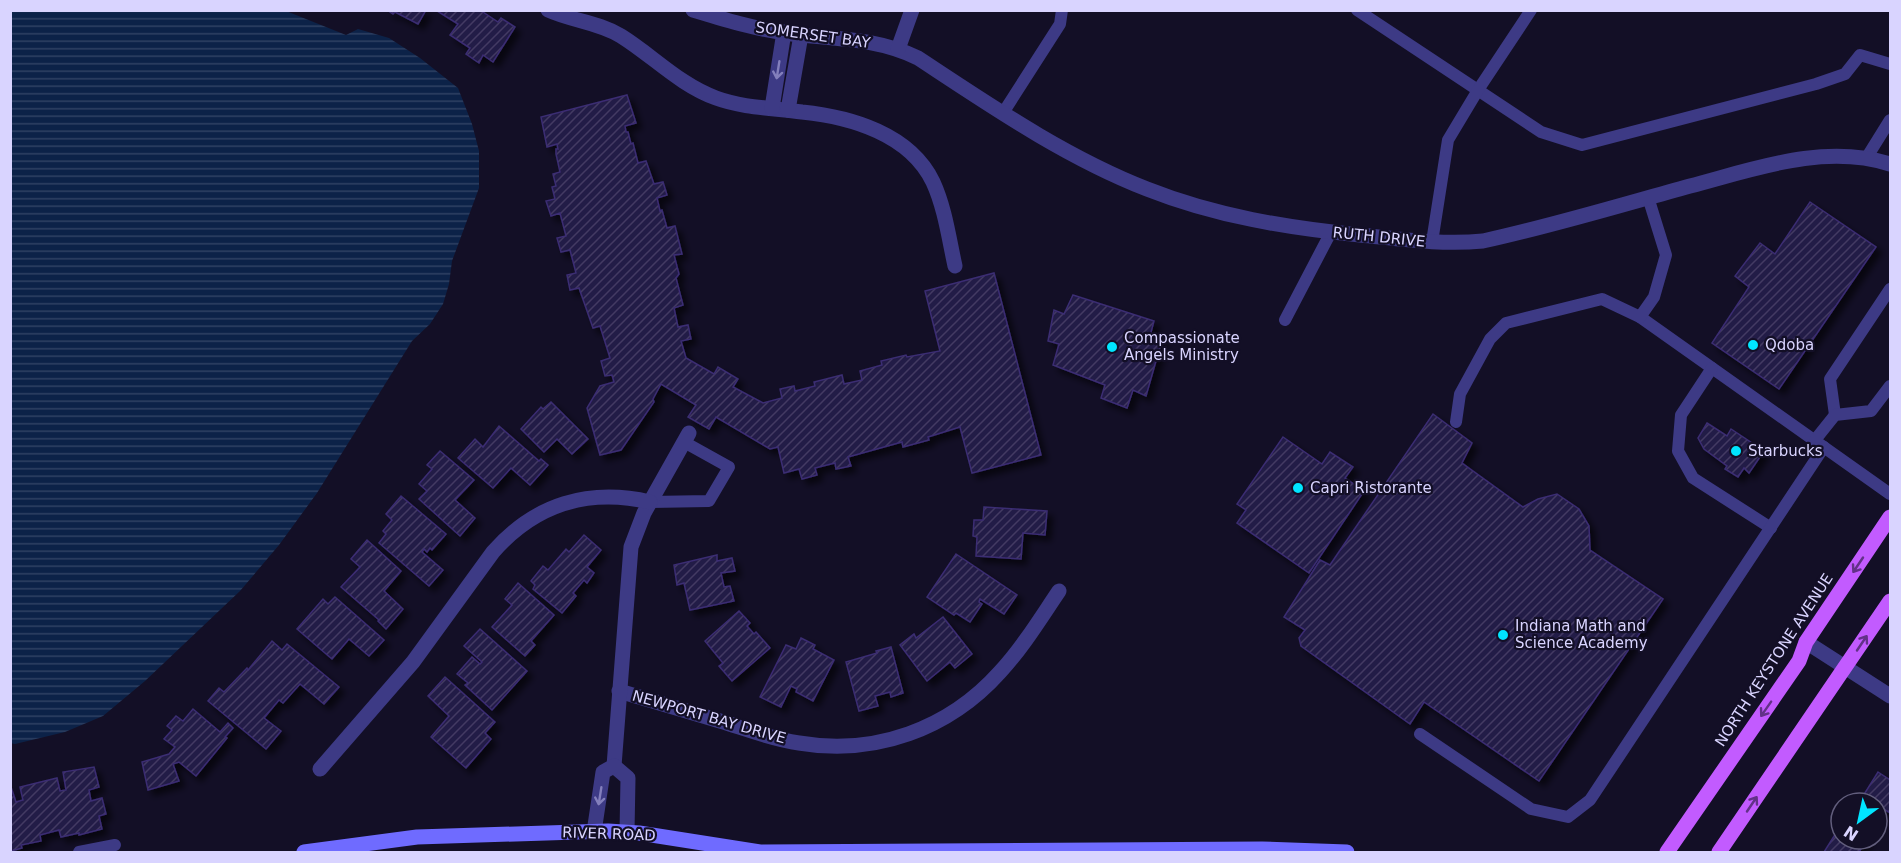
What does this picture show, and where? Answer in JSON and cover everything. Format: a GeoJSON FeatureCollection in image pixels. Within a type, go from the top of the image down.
{"type":"FeatureCollection","features":[{"type":"Feature","properties":{"kind":"main road","name":"NORTH KEYSTONE AVENUE"},"geometry":{"type":"LineString","coordinates":[[1667,852],[1799,661],[1806,642],[1890,517]]}},
{"type":"Feature","properties":{"kind":"main road"},"geometry":{"type":"LineString","coordinates":[[1719,852],[1890,601]]}},
{"type":"Feature","properties":{"kind":"street"},"geometry":{"type":"LineString","coordinates":[[548,10],[603,26],[698,92],[737,104],[830,115],[855,122],[887,136],[916,157],[928,174],[939,197],[955,266]]}},
{"type":"Feature","properties":{"kind":"street","name":"SOMERSET BAY"},"geometry":{"type":"LineString","coordinates":[[693,10],[752,27],[878,43],[898,49]]}},
{"type":"Feature","properties":{"kind":"street"},"geometry":{"type":"LineString","coordinates":[[898,49],[912,10]]}},
{"type":"Feature","properties":{"kind":"street"},"geometry":{"type":"LineString","coordinates":[[780,109],[783,32]]}},
{"type":"Feature","properties":{"kind":"street"},"geometry":{"type":"LineString","coordinates":[[780,109],[801,35]]}},
{"type":"Feature","properties":{"kind":"street","name":"RUTH DRIVE"},"geometry":{"type":"LineString","coordinates":[[898,49],[918,58],[1003,113],[1093,165],[1147,189],[1242,218],[1331,232],[1457,244],[1483,241],[1804,158],[1867,157],[1890,164]]}},
{"type":"Feature","properties":{"kind":"street","name":"NEWPORT BAY DRIVE"},"geometry":{"type":"LineString","coordinates":[[614,766],[629,559],[639,524],[687,437]]}},
{"type":"Feature","properties":{"kind":"street"},"geometry":{"type":"LineString","coordinates":[[320,769],[407,670],[493,552],[514,531],[542,513],[579,500],[612,496],[650,502]]}},
{"type":"Feature","properties":{"kind":"street","name":"NEWPORT BAY DRIVE"},"geometry":{"type":"LineString","coordinates":[[619,691],[752,733],[800,744],[856,746],[891,740],[927,728],[979,693],[1020,649],[1059,591]]}},
{"type":"Feature","properties":{"kind":"street"},"geometry":{"type":"LineString","coordinates":[[1806,642],[1890,696]]}},
{"type":"Feature","properties":{"kind":"street"},"geometry":{"type":"LineString","coordinates":[[594,832],[603,772],[614,766],[628,778],[627,832]]}},
{"type":"Feature","properties":{"kind":"street","name":"RIVER ROAD"},"geometry":{"type":"LineString","coordinates":[[304,852],[417,837],[594,832],[627,832],[760,852],[1347,852]]}},
{"type":"Feature","properties":{"kind":"lane"},"geometry":{"type":"LineString","coordinates":[[1003,113],[1060,24],[1062,10]]}},
{"type":"Feature","properties":{"kind":"lane"},"geometry":{"type":"LineString","coordinates":[[1357,10],[1541,132],[1582,145],[1816,84],[1845,74],[1860,56],[1890,64]]}},
{"type":"Feature","properties":{"kind":"lane"},"geometry":{"type":"LineString","coordinates":[[1432,242],[1448,140],[1531,10]]}},
{"type":"Feature","properties":{"kind":"lane"},"geometry":{"type":"LineString","coordinates":[[1867,157],[1890,120]]}},
{"type":"Feature","properties":{"kind":"lane"},"geometry":{"type":"LineString","coordinates":[[1640,317],[1654,297],[1666,255],[1648,197]]}},
{"type":"Feature","properties":{"kind":"lane"},"geometry":{"type":"LineString","coordinates":[[1285,320],[1331,232]]}},
{"type":"Feature","properties":{"kind":"lane"},"geometry":{"type":"LineString","coordinates":[[1420,734],[1531,809],[1569,817],[1590,800],[1771,528],[1835,415],[1830,379],[1890,289]]}},
{"type":"Feature","properties":{"kind":"lane"},"geometry":{"type":"LineString","coordinates":[[1456,422],[1460,394],[1490,339],[1506,323],[1602,298],[1640,317],[1890,494]]}},
{"type":"Feature","properties":{"kind":"lane"},"geometry":{"type":"LineString","coordinates":[[1712,368],[1681,415],[1678,451],[1693,478],[1771,528]]}},
{"type":"Feature","properties":{"kind":"lane"},"geometry":{"type":"LineString","coordinates":[[1835,415],[1871,411],[1890,386]]}},
{"type":"Feature","properties":{"kind":"lane"},"geometry":{"type":"LineString","coordinates":[[650,502],[709,501],[729,467],[687,437]]}},
{"type":"Feature","properties":{"kind":"lane"},"geometry":{"type":"LineString","coordinates":[[80,852],[115,845]]}},
{"type":"Feature","properties":{"kind":"water"},"geometry":{"type":"Polygon","coordinates":[[[11,10],[286,11],[346,35],[358,29],[389,38],[420,58],[458,88],[472,124],[479,151],[479,188],[452,261],[443,304],[430,324],[412,341],[317,493],[279,545],[240,591],[145,681],[103,716],[65,732],[15,744],[10,743],[11,10]]]}},
{"type":"Feature","properties":{"kind":"building"},"geometry":{"type":"Polygon","coordinates":[[[387,10],[426,10],[418,24],[387,10]]]}},
{"type":"Feature","properties":{"kind":"building"},"geometry":{"type":"Polygon","coordinates":[[[480,10],[498,22],[501,18],[515,27],[493,62],[483,55],[479,63],[466,54],[470,48],[450,35],[458,24],[437,11],[480,10]]]}},
{"type":"Feature","properties":{"kind":"building"},"geometry":{"type":"Polygon","coordinates":[[[627,95],[636,123],[625,126],[626,132],[628,132],[631,144],[633,143],[638,163],[646,161],[654,184],[663,182],[667,195],[657,198],[660,211],[662,210],[667,228],[675,226],[682,254],[674,255],[679,274],[676,278],[683,305],[674,308],[678,327],[688,325],[691,339],[681,341],[686,358],[714,374],[718,367],[738,379],[733,387],[763,403],[782,398],[780,389],[794,386],[795,391],[815,386],[814,382],[842,375],[844,384],[862,380],[860,371],[882,365],[881,361],[940,351],[925,291],[994,273],[1041,455],[972,473],[960,427],[928,437],[929,440],[903,447],[902,442],[848,457],[851,466],[836,469],[835,463],[815,468],[817,475],[802,479],[799,469],[784,473],[778,447],[770,449],[716,417],[709,429],[688,417],[696,405],[661,384],[653,399],[654,402],[621,450],[600,455],[587,408],[600,386],[614,382],[612,375],[605,376],[601,361],[610,358],[600,326],[593,328],[579,288],[570,290],[567,275],[576,273],[570,250],[561,252],[557,238],[566,236],[560,213],[551,216],[546,201],[555,199],[552,187],[556,186],[553,174],[560,172],[556,154],[556,149],[558,149],[557,144],[547,147],[541,117],[627,95]]]}},
{"type":"Feature","properties":{"kind":"building"},"geometry":{"type":"Polygon","coordinates":[[[1810,202],[1876,247],[1779,389],[1712,343],[1749,287],[1735,276],[1760,243],[1775,254],[1810,202]]]}},
{"type":"Feature","properties":{"kind":"building"},"geometry":{"type":"Polygon","coordinates":[[[1073,295],[1154,321],[1150,336],[1162,340],[1146,396],[1133,390],[1127,408],[1101,398],[1105,385],[1053,365],[1059,344],[1048,341],[1054,310],[1064,314],[1073,295]]]}},
{"type":"Feature","properties":{"kind":"building"},"geometry":{"type":"Polygon","coordinates":[[[551,402],[588,439],[572,454],[557,439],[544,452],[521,429],[541,407],[543,409],[551,402]]]}},
{"type":"Feature","properties":{"kind":"building"},"geometry":{"type":"Polygon","coordinates":[[[1433,414],[1472,443],[1462,463],[1523,507],[1538,499],[1557,494],[1579,509],[1589,526],[1590,550],[1663,599],[1539,781],[1424,702],[1410,724],[1301,646],[1299,638],[1305,630],[1284,617],[1320,560],[1330,565],[1433,414]]]}},
{"type":"Feature","properties":{"kind":"building"},"geometry":{"type":"Polygon","coordinates":[[[1707,423],[1727,436],[1731,429],[1764,451],[1749,473],[1744,468],[1738,477],[1725,469],[1727,466],[1704,449],[1698,438],[1707,423]]]}},
{"type":"Feature","properties":{"kind":"building"},"geometry":{"type":"Polygon","coordinates":[[[499,426],[539,461],[541,459],[548,465],[530,485],[511,468],[493,488],[458,458],[475,439],[483,447],[499,426]]]}},
{"type":"Feature","properties":{"kind":"building"},"geometry":{"type":"Polygon","coordinates":[[[1283,437],[1322,464],[1330,452],[1353,467],[1345,478],[1364,491],[1309,573],[1237,523],[1246,510],[1237,504],[1283,437]]]}},
{"type":"Feature","properties":{"kind":"building"},"geometry":{"type":"Polygon","coordinates":[[[440,451],[474,480],[455,500],[475,518],[460,536],[419,499],[427,491],[419,484],[432,469],[427,465],[440,451]]]}},
{"type":"Feature","properties":{"kind":"building"},"geometry":{"type":"Polygon","coordinates":[[[401,496],[446,534],[432,550],[430,548],[427,552],[424,549],[422,552],[443,570],[429,586],[379,543],[386,534],[383,531],[392,520],[386,514],[401,496]]]}},
{"type":"Feature","properties":{"kind":"building"},"geometry":{"type":"Polygon","coordinates":[[[984,507],[1047,511],[1045,535],[1023,533],[1021,559],[976,556],[977,537],[973,536],[974,520],[983,520],[984,507]]]}},
{"type":"Feature","properties":{"kind":"building"},"geometry":{"type":"Polygon","coordinates":[[[584,535],[601,550],[587,567],[594,573],[587,583],[584,580],[573,593],[576,596],[562,613],[533,589],[535,585],[531,581],[543,566],[548,570],[566,549],[569,552],[584,535]]]}},
{"type":"Feature","properties":{"kind":"building"},"geometry":{"type":"Polygon","coordinates":[[[367,540],[401,571],[384,591],[403,609],[386,629],[379,620],[341,587],[360,567],[351,559],[367,540]]]}},
{"type":"Feature","properties":{"kind":"building"},"geometry":{"type":"Polygon","coordinates":[[[956,554],[1017,595],[1004,614],[980,599],[979,602],[982,604],[970,622],[956,613],[954,615],[927,597],[956,554]]]}},
{"type":"Feature","properties":{"kind":"building"},"geometry":{"type":"Polygon","coordinates":[[[717,555],[717,561],[732,558],[735,571],[721,573],[724,587],[730,586],[734,601],[690,610],[684,583],[677,585],[674,565],[717,555]]]}},
{"type":"Feature","properties":{"kind":"building"},"geometry":{"type":"Polygon","coordinates":[[[518,583],[554,615],[531,641],[535,645],[525,656],[492,627],[512,605],[505,599],[518,583]]]}},
{"type":"Feature","properties":{"kind":"building"},"geometry":{"type":"Polygon","coordinates":[[[335,597],[384,640],[369,656],[349,639],[332,659],[297,629],[323,599],[328,604],[335,597]]]}},
{"type":"Feature","properties":{"kind":"building"},"geometry":{"type":"Polygon","coordinates":[[[739,611],[750,623],[747,626],[754,634],[756,632],[770,648],[732,681],[719,666],[723,663],[705,641],[739,611]]]}},
{"type":"Feature","properties":{"kind":"building"},"geometry":{"type":"Polygon","coordinates":[[[943,617],[972,654],[955,668],[950,662],[927,681],[900,645],[914,634],[916,638],[943,617]]]}},
{"type":"Feature","properties":{"kind":"building"},"geometry":{"type":"Polygon","coordinates":[[[480,629],[527,671],[492,710],[465,685],[468,683],[457,674],[472,657],[480,664],[482,662],[464,646],[480,629]]]}},
{"type":"Feature","properties":{"kind":"building"},"geometry":{"type":"Polygon","coordinates":[[[801,638],[815,645],[813,649],[834,660],[813,701],[796,692],[797,689],[791,686],[781,707],[760,697],[786,645],[796,649],[801,638]]]}},
{"type":"Feature","properties":{"kind":"building"},"geometry":{"type":"Polygon","coordinates":[[[272,641],[282,650],[287,644],[339,687],[324,704],[300,684],[283,703],[279,700],[264,718],[281,731],[266,749],[208,701],[219,688],[224,692],[247,668],[248,670],[272,641]]]}},
{"type":"Feature","properties":{"kind":"building"},"geometry":{"type":"Polygon","coordinates":[[[891,647],[903,693],[891,697],[890,692],[875,696],[878,706],[859,711],[846,662],[891,647]]]}},
{"type":"Feature","properties":{"kind":"building"},"geometry":{"type":"Polygon","coordinates":[[[445,677],[495,722],[485,733],[491,739],[466,768],[431,737],[449,716],[428,696],[445,677]]]}},
{"type":"Feature","properties":{"kind":"building"},"geometry":{"type":"Polygon","coordinates":[[[193,709],[220,732],[228,723],[233,728],[196,776],[179,762],[173,764],[179,781],[148,790],[142,762],[169,754],[175,747],[164,739],[172,730],[167,726],[176,716],[183,721],[193,709]]]}},
{"type":"Feature","properties":{"kind":"building"},"geometry":{"type":"Polygon","coordinates":[[[94,767],[99,787],[89,790],[91,801],[102,798],[106,814],[99,816],[102,829],[61,837],[59,830],[40,835],[41,841],[21,845],[22,848],[11,851],[10,784],[16,802],[23,800],[20,787],[57,778],[60,791],[66,790],[63,772],[94,767]]]}},
{"type":"Feature","properties":{"kind":"building"},"geometry":{"type":"Polygon","coordinates":[[[1878,772],[1890,780],[1890,813],[1889,791],[1866,791],[1878,772]]]}},
{"type":"Feature","properties":{"kind":"building"},"geometry":{"type":"Polygon","coordinates":[[[1829,844],[1829,851],[1860,851],[1859,852],[1824,852],[1829,844]]]}},
{"type":"Feature","properties":{"kind":"place","name":"Qdoba"},"geometry":{"type":"Point","coordinates":[1753,345]}},
{"type":"Feature","properties":{"kind":"place","name":"Compassionate Angels Ministry"},"geometry":{"type":"Point","coordinates":[1112,347]}},
{"type":"Feature","properties":{"kind":"place","name":"Starbucks"},"geometry":{"type":"Point","coordinates":[1736,451]}},
{"type":"Feature","properties":{"kind":"place","name":"Capri Ristorante"},"geometry":{"type":"Point","coordinates":[1298,488]}},
{"type":"Feature","properties":{"kind":"place","name":"Indiana Math and Science Academy"},"geometry":{"type":"Point","coordinates":[1503,635]}}]}
